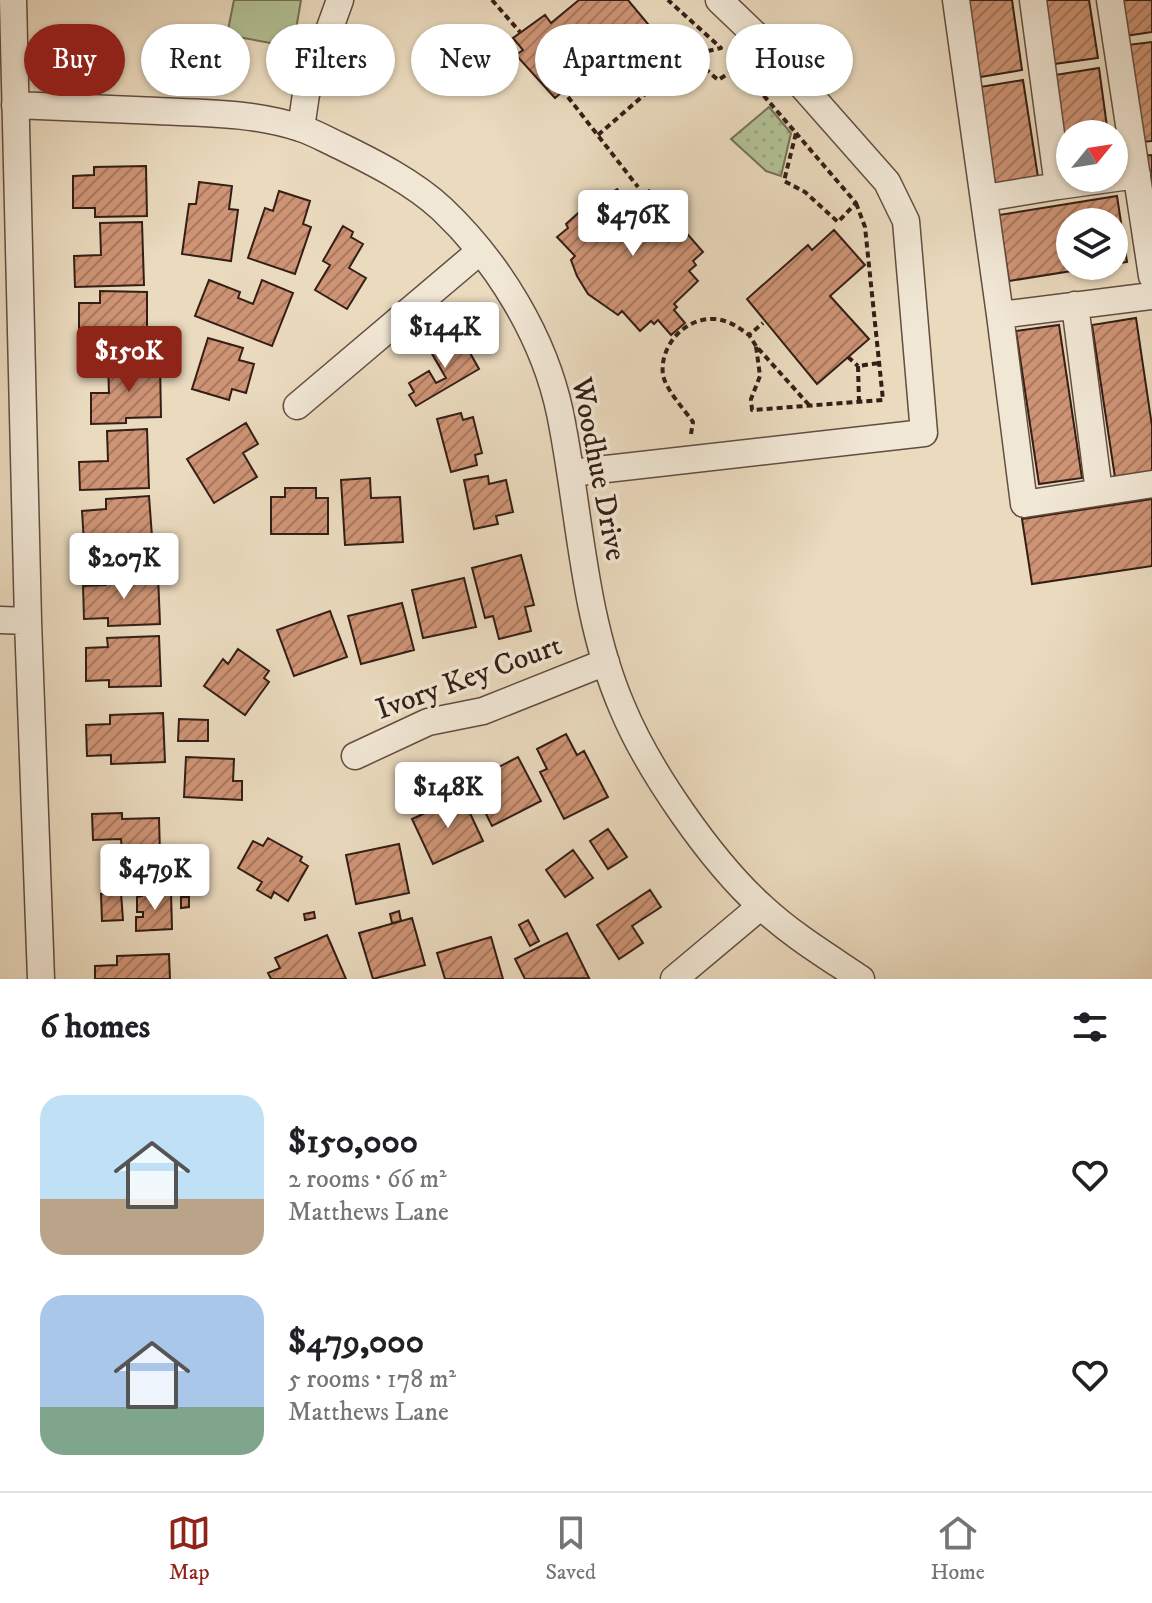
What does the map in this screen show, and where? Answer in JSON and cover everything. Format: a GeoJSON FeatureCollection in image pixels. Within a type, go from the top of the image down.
{"type":"FeatureCollection","features":[{"type":"Feature","properties":{"kind":"street"},"geometry":{"type":"LineString","coordinates":[[13,0],[28,621],[41,979]]}},
{"type":"Feature","properties":{"kind":"street"},"geometry":{"type":"LineString","coordinates":[[301,128],[306,94],[340,0]]}},
{"type":"Feature","properties":{"kind":"street"},"geometry":{"type":"LineString","coordinates":[[571,473],[924,433],[906,221],[887,182],[766,45],[719,0]]}},
{"type":"Feature","properties":{"kind":"street"},"geometry":{"type":"LineString","coordinates":[[956,0],[1024,504],[1152,484]]}},
{"type":"Feature","properties":{"kind":"street"},"geometry":{"type":"LineString","coordinates":[[1033,0],[1056,171]]}},
{"type":"Feature","properties":{"kind":"street"},"geometry":{"type":"LineString","coordinates":[[1110,0],[1152,276]]}},
{"type":"Feature","properties":{"kind":"street","name":"Woodhue Drive"},"geometry":{"type":"LineString","coordinates":[[15,105],[230,113],[301,128],[400,178],[441,208],[480,251],[524,316],[543,360],[559,409],[590,600],[621,706],[644,753],[718,858],[761,906],[799,938],[861,979]]}},
{"type":"Feature","properties":{"kind":"street"},"geometry":{"type":"LineString","coordinates":[[1128,176],[1137,175]]}},
{"type":"Feature","properties":{"kind":"street"},"geometry":{"type":"LineString","coordinates":[[985,198],[1056,186]]}},
{"type":"Feature","properties":{"kind":"street"},"geometry":{"type":"LineString","coordinates":[[297,406],[480,251]]}},
{"type":"Feature","properties":{"kind":"street"},"geometry":{"type":"LineString","coordinates":[[1000,315],[1152,296]]}},
{"type":"Feature","properties":{"kind":"street"},"geometry":{"type":"LineString","coordinates":[[1075,305],[1099,492]]}},
{"type":"Feature","properties":{"kind":"street"},"geometry":{"type":"LineString","coordinates":[[0,620],[28,621]]}},
{"type":"Feature","properties":{"kind":"street","name":"Ivory Key Court"},"geometry":{"type":"LineString","coordinates":[[355,756],[428,722],[483,711],[606,662]]}},
{"type":"Feature","properties":{"kind":"street"},"geometry":{"type":"LineString","coordinates":[[674,979],[761,906]]}},
{"type":"Feature","properties":{"kind":"path"},"geometry":{"type":"LineString","coordinates":[[492,0],[520,32]]}},
{"type":"Feature","properties":{"kind":"path"},"geometry":{"type":"LineString","coordinates":[[668,0],[694,24]]}},
{"type":"Feature","properties":{"kind":"path"},"geometry":{"type":"LineString","coordinates":[[710,38],[721,48],[710,50]]}},
{"type":"Feature","properties":{"kind":"path"},"geometry":{"type":"LineString","coordinates":[[710,73],[718,80],[739,67],[856,203],[865,227],[883,400],[752,410],[751,399],[760,376],[756,346]]}},
{"type":"Feature","properties":{"kind":"path"},"geometry":{"type":"LineString","coordinates":[[598,135],[643,96]]}},
{"type":"Feature","properties":{"kind":"path"},"geometry":{"type":"LineString","coordinates":[[568,97],[638,187]]}},
{"type":"Feature","properties":{"kind":"path"},"geometry":{"type":"LineString","coordinates":[[796,133],[784,181],[805,192],[838,222],[856,203]]}},
{"type":"Feature","properties":{"kind":"path"},"geometry":{"type":"LineString","coordinates":[[691,440],[693,422],[664,379],[663,362],[666,346],[693,322],[715,319],[732,323],[749,335],[809,405]]}},
{"type":"Feature","properties":{"kind":"path"},"geometry":{"type":"LineString","coordinates":[[749,335],[763,323]]}},
{"type":"Feature","properties":{"kind":"path"},"geometry":{"type":"LineString","coordinates":[[848,357],[858,366],[859,402]]}},
{"type":"Feature","properties":{"kind":"path"},"geometry":{"type":"LineString","coordinates":[[858,366],[879,363]]}},
{"type":"Feature","properties":{"kind":"green space"},"geometry":{"type":"Polygon","coordinates":[[[234,0],[301,0],[297,24],[266,24],[266,42],[250,39],[250,24],[229,24],[234,0]]]}},
{"type":"Feature","properties":{"kind":"green space"},"geometry":{"type":"Polygon","coordinates":[[[769,107],[791,133],[781,176],[766,171],[731,139],[769,107]]]}},
{"type":"Feature","properties":{"kind":"building"},"geometry":{"type":"Polygon","coordinates":[[[579,0],[628,0],[648,24],[535,24],[535,76],[519,58],[523,50],[519,45],[519,34],[545,15],[551,23],[579,0]]]}},
{"type":"Feature","properties":{"kind":"building"},"geometry":{"type":"Polygon","coordinates":[[[968,0],[1012,0],[1022,70],[980,77],[968,0]]]}},
{"type":"Feature","properties":{"kind":"building"},"geometry":{"type":"Polygon","coordinates":[[[1045,0],[1089,0],[1098,58],[1054,64],[1045,0]]]}},
{"type":"Feature","properties":{"kind":"building"},"geometry":{"type":"Polygon","coordinates":[[[1120,0],[1152,0],[1152,32],[1125,36],[1120,0]]]}},
{"type":"Feature","properties":{"kind":"building"},"geometry":{"type":"Polygon","coordinates":[[[1152,42],[1152,141],[1142,142],[1127,45],[1152,42]]]}},
{"type":"Feature","properties":{"kind":"building"},"geometry":{"type":"Polygon","coordinates":[[[1099,68],[1106,120],[1061,120],[1055,75],[1099,68]]]}},
{"type":"Feature","properties":{"kind":"building"},"geometry":{"type":"Polygon","coordinates":[[[1023,80],[1038,177],[995,184],[980,87],[1023,80]]]}},
{"type":"Feature","properties":{"kind":"building"},"geometry":{"type":"Polygon","coordinates":[[[1152,155],[1152,214],[1143,156],[1152,155]]]}},
{"type":"Feature","properties":{"kind":"building"},"geometry":{"type":"Polygon","coordinates":[[[146,166],[147,216],[95,217],[95,208],[73,208],[73,176],[94,175],[94,167],[146,166]]]}},
{"type":"Feature","properties":{"kind":"building"},"geometry":{"type":"Polygon","coordinates":[[[199,182],[232,186],[229,209],[238,210],[231,261],[182,254],[189,204],[196,204],[199,182]]]}},
{"type":"Feature","properties":{"kind":"building"},"geometry":{"type":"Polygon","coordinates":[[[617,189],[627,201],[634,194],[638,199],[649,190],[685,227],[683,229],[703,252],[693,261],[696,265],[689,271],[698,281],[674,304],[677,307],[674,310],[685,323],[671,335],[658,320],[654,324],[651,321],[640,331],[622,311],[618,315],[588,294],[571,260],[575,256],[557,237],[585,207],[588,210],[617,189]]]}},
{"type":"Feature","properties":{"kind":"building"},"geometry":{"type":"Polygon","coordinates":[[[279,191],[310,201],[303,224],[311,227],[295,274],[248,258],[265,208],[273,211],[279,191]]]}},
{"type":"Feature","properties":{"kind":"building"},"geometry":{"type":"Polygon","coordinates":[[[1117,196],[1119,208],[1056,208],[1056,274],[1009,281],[999,215],[1117,196]]]}},
{"type":"Feature","properties":{"kind":"building"},"geometry":{"type":"Polygon","coordinates":[[[142,222],[144,285],[75,287],[74,256],[101,255],[100,223],[142,222]]]}},
{"type":"Feature","properties":{"kind":"building"},"geometry":{"type":"Polygon","coordinates":[[[343,226],[353,232],[351,237],[363,244],[349,268],[366,278],[347,309],[315,290],[330,265],[323,261],[343,226]]]}},
{"type":"Feature","properties":{"kind":"building"},"geometry":{"type":"Polygon","coordinates":[[[834,230],[865,265],[830,296],[869,339],[817,384],[747,299],[808,245],[812,250],[834,230]]]}},
{"type":"Feature","properties":{"kind":"building"},"geometry":{"type":"Polygon","coordinates":[[[209,280],[240,292],[238,298],[253,304],[262,280],[293,293],[272,346],[195,316],[209,280]]]}},
{"type":"Feature","properties":{"kind":"building"},"geometry":{"type":"Polygon","coordinates":[[[100,291],[147,292],[147,342],[103,342],[103,337],[79,337],[79,303],[100,303],[100,291]]]}},
{"type":"Feature","properties":{"kind":"building"},"geometry":{"type":"Polygon","coordinates":[[[1136,318],[1152,426],[1152,478],[1116,484],[1092,325],[1136,318]]]}},
{"type":"Feature","properties":{"kind":"building"},"geometry":{"type":"Polygon","coordinates":[[[1059,325],[1082,478],[1039,484],[1016,331],[1059,325]]]}},
{"type":"Feature","properties":{"kind":"building"},"geometry":{"type":"Polygon","coordinates":[[[460,335],[479,369],[416,406],[409,395],[414,392],[409,383],[429,371],[436,383],[446,378],[431,352],[460,335]]]}},
{"type":"Feature","properties":{"kind":"building"},"geometry":{"type":"Polygon","coordinates":[[[208,338],[243,348],[239,360],[254,364],[246,393],[232,389],[229,400],[192,389],[208,338]]]}},
{"type":"Feature","properties":{"kind":"building"},"geometry":{"type":"Polygon","coordinates":[[[160,363],[161,417],[126,418],[126,423],[91,424],[91,393],[109,393],[108,364],[160,363]]]}},
{"type":"Feature","properties":{"kind":"building"},"geometry":{"type":"Polygon","coordinates":[[[461,413],[463,420],[473,417],[482,453],[475,455],[477,465],[451,472],[437,419],[461,413]]]}},
{"type":"Feature","properties":{"kind":"building"},"geometry":{"type":"Polygon","coordinates":[[[246,423],[258,444],[243,453],[257,477],[214,503],[187,459],[246,423]]]}},
{"type":"Feature","properties":{"kind":"building"},"geometry":{"type":"Polygon","coordinates":[[[147,429],[149,488],[80,490],[79,462],[108,461],[107,431],[147,429]]]}},
{"type":"Feature","properties":{"kind":"building"},"geometry":{"type":"Polygon","coordinates":[[[488,476],[489,484],[506,480],[513,512],[496,516],[498,524],[474,529],[464,480],[488,476]]]}},
{"type":"Feature","properties":{"kind":"building"},"geometry":{"type":"Polygon","coordinates":[[[370,478],[371,498],[400,497],[403,542],[345,545],[341,480],[370,478]]]}},
{"type":"Feature","properties":{"kind":"building"},"geometry":{"type":"Polygon","coordinates":[[[285,488],[316,488],[316,498],[328,498],[328,534],[271,534],[271,497],[285,497],[285,488]]]}},
{"type":"Feature","properties":{"kind":"building"},"geometry":{"type":"Polygon","coordinates":[[[149,496],[153,550],[107,553],[106,542],[84,543],[82,511],[106,509],[106,499],[149,496]]]}},
{"type":"Feature","properties":{"kind":"building"},"geometry":{"type":"Polygon","coordinates":[[[1152,499],[1152,566],[1032,584],[1022,519],[1152,499]]]}},
{"type":"Feature","properties":{"kind":"building"},"geometry":{"type":"Polygon","coordinates":[[[521,555],[534,605],[525,607],[531,631],[499,639],[493,616],[485,618],[472,568],[521,555]]]}},
{"type":"Feature","properties":{"kind":"building"},"geometry":{"type":"Polygon","coordinates":[[[158,575],[160,624],[108,626],[108,618],[84,619],[83,586],[106,585],[106,577],[158,575]]]}},
{"type":"Feature","properties":{"kind":"building"},"geometry":{"type":"Polygon","coordinates":[[[464,578],[476,627],[423,638],[412,590],[464,578]]]}},
{"type":"Feature","properties":{"kind":"building"},"geometry":{"type":"Polygon","coordinates":[[[402,603],[414,650],[361,664],[348,616],[402,603]]]}},
{"type":"Feature","properties":{"kind":"building"},"geometry":{"type":"Polygon","coordinates":[[[330,611],[347,657],[294,676],[277,630],[330,611]]]}},
{"type":"Feature","properties":{"kind":"building"},"geometry":{"type":"Polygon","coordinates":[[[159,636],[161,686],[109,687],[109,680],[86,681],[86,648],[108,647],[107,638],[159,636]]]}},
{"type":"Feature","properties":{"kind":"building"},"geometry":{"type":"Polygon","coordinates":[[[238,649],[269,671],[264,678],[269,682],[245,715],[204,686],[223,659],[228,664],[238,649]]]}},
{"type":"Feature","properties":{"kind":"building"},"geometry":{"type":"Polygon","coordinates":[[[163,713],[165,762],[111,764],[111,755],[87,756],[86,725],[110,724],[110,715],[163,713]]]}},
{"type":"Feature","properties":{"kind":"building"},"geometry":{"type":"Polygon","coordinates":[[[179,719],[208,720],[208,741],[178,741],[179,719]]]}},
{"type":"Feature","properties":{"kind":"building"},"geometry":{"type":"Polygon","coordinates":[[[566,734],[577,755],[584,751],[608,797],[564,819],[540,772],[547,769],[537,749],[566,734]]]}},
{"type":"Feature","properties":{"kind":"building"},"geometry":{"type":"Polygon","coordinates":[[[186,757],[234,759],[233,781],[242,781],[242,800],[184,797],[186,757]]]}},
{"type":"Feature","properties":{"kind":"building"},"geometry":{"type":"Polygon","coordinates":[[[518,757],[541,801],[492,826],[470,782],[518,757]]]}},
{"type":"Feature","properties":{"kind":"building"},"geometry":{"type":"Polygon","coordinates":[[[462,796],[483,841],[433,864],[412,819],[462,796]]]}},
{"type":"Feature","properties":{"kind":"building"},"geometry":{"type":"Polygon","coordinates":[[[122,813],[122,819],[159,818],[160,854],[136,855],[137,864],[123,865],[121,839],[93,840],[92,814],[122,813]]]}},
{"type":"Feature","properties":{"kind":"building"},"geometry":{"type":"Polygon","coordinates":[[[608,829],[627,857],[608,869],[590,841],[608,829]]]}},
{"type":"Feature","properties":{"kind":"building"},"geometry":{"type":"Polygon","coordinates":[[[268,838],[302,857],[300,861],[308,866],[288,901],[274,892],[271,898],[257,890],[262,882],[238,868],[253,841],[263,846],[268,838]]]}},
{"type":"Feature","properties":{"kind":"building"},"geometry":{"type":"Polygon","coordinates":[[[399,844],[409,893],[356,904],[346,855],[399,844]]]}},
{"type":"Feature","properties":{"kind":"building"},"geometry":{"type":"Polygon","coordinates":[[[573,850],[593,878],[565,897],[546,870],[573,850]]]}},
{"type":"Feature","properties":{"kind":"building"},"geometry":{"type":"Polygon","coordinates":[[[650,890],[661,907],[632,926],[643,943],[619,959],[597,925],[650,890]]]}},
{"type":"Feature","properties":{"kind":"building"},"geometry":{"type":"Polygon","coordinates":[[[171,892],[172,929],[136,931],[136,917],[143,917],[143,912],[137,912],[137,897],[142,893],[171,892]]]}},
{"type":"Feature","properties":{"kind":"building"},"geometry":{"type":"Polygon","coordinates":[[[121,893],[123,920],[102,921],[101,894],[121,893]]]}},
{"type":"Feature","properties":{"kind":"building"},"geometry":{"type":"Polygon","coordinates":[[[181,897],[189,897],[189,907],[181,908],[181,897]]]}},
{"type":"Feature","properties":{"kind":"building"},"geometry":{"type":"Polygon","coordinates":[[[399,911],[401,921],[392,923],[390,914],[399,911]]]}},
{"type":"Feature","properties":{"kind":"building"},"geometry":{"type":"Polygon","coordinates":[[[314,912],[315,918],[305,920],[304,914],[314,912]]]}},
{"type":"Feature","properties":{"kind":"building"},"geometry":{"type":"Polygon","coordinates":[[[412,918],[425,965],[373,979],[359,933],[412,918]]]}},
{"type":"Feature","properties":{"kind":"building"},"geometry":{"type":"Polygon","coordinates":[[[528,920],[539,941],[530,946],[519,925],[528,920]]]}},
{"type":"Feature","properties":{"kind":"building"},"geometry":{"type":"Polygon","coordinates":[[[567,933],[589,978],[525,979],[515,959],[567,933]]]}},
{"type":"Feature","properties":{"kind":"building"},"geometry":{"type":"Polygon","coordinates":[[[327,935],[346,979],[271,979],[268,973],[280,968],[275,958],[327,935]]]}},
{"type":"Feature","properties":{"kind":"building"},"geometry":{"type":"Polygon","coordinates":[[[491,937],[503,979],[445,979],[437,953],[491,937]]]}},
{"type":"Feature","properties":{"kind":"building"},"geometry":{"type":"Polygon","coordinates":[[[169,954],[170,979],[95,979],[95,966],[117,965],[117,956],[169,954]]]}}]}
